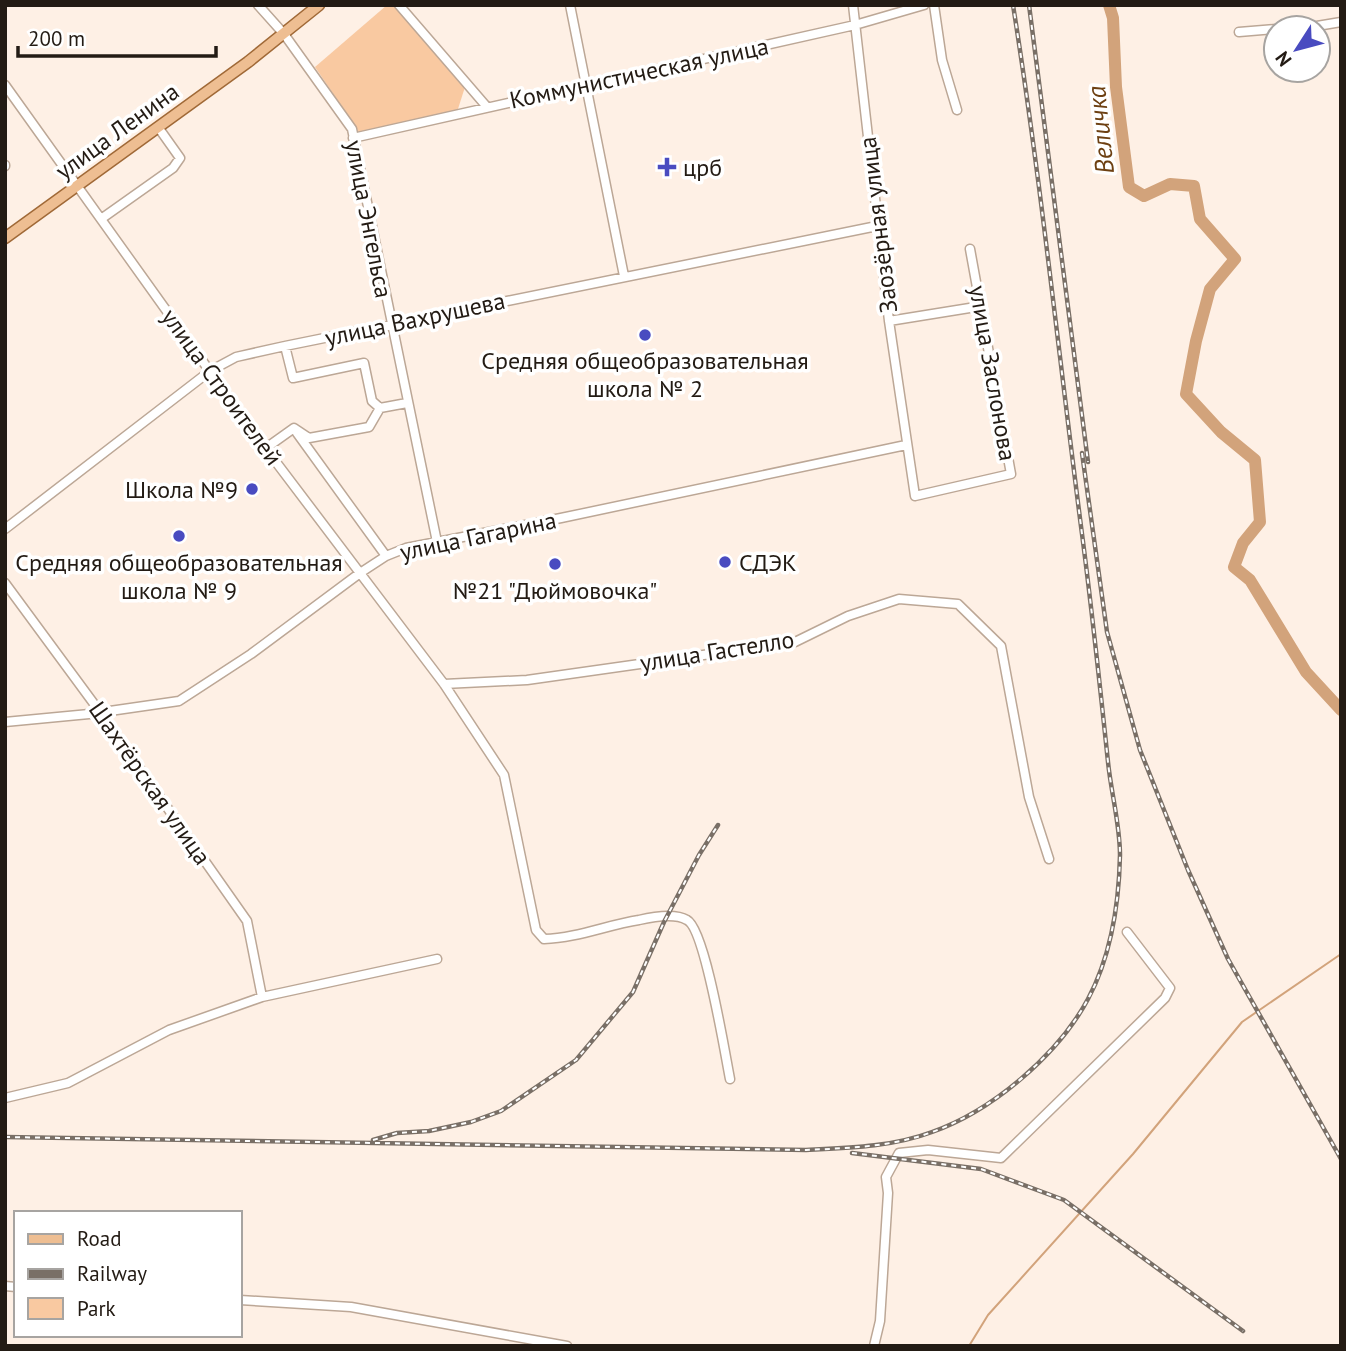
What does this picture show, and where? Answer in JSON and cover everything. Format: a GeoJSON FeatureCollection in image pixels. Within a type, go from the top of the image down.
{"type":"FeatureCollection","features":[{"type":"Feature","properties":{"kind":"main road","name":"улица Ленина"},"geometry":{"type":"LineString","coordinates":[[5,238],[284,34],[319,5]]}},
{"type":"Feature","properties":{"kind":"street","name":"улица Энгельса"},"geometry":{"type":"LineString","coordinates":[[258,5],[284,34],[352,129],[437,542]]}},
{"type":"Feature","properties":{"kind":"street"},"geometry":{"type":"LineString","coordinates":[[399,5],[487,107]]}},
{"type":"Feature","properties":{"kind":"street"},"geometry":{"type":"LineString","coordinates":[[570,5],[624,276]]}},
{"type":"Feature","properties":{"kind":"street","name":"Заозёрная улица"},"geometry":{"type":"LineString","coordinates":[[853,5],[877,226],[906,445]]}},
{"type":"Feature","properties":{"kind":"street","name":"Коммунистическая улица"},"geometry":{"type":"LineString","coordinates":[[354,138],[855,25],[924,5]]}},
{"type":"Feature","properties":{"kind":"street"},"geometry":{"type":"LineString","coordinates":[[934,5],[942,60],[957,110]]}},
{"type":"Feature","properties":{"kind":"street"},"geometry":{"type":"LineString","coordinates":[[1239,32],[1262,30]]}},
{"type":"Feature","properties":{"kind":"street","name":"улица Строителей"},"geometry":{"type":"LineString","coordinates":[[5,85],[210,372],[444,684],[503,775],[536,930],[544,939],[561,939],[640,919],[676,917],[688,920],[694,927],[709,973],[730,1079]]}},
{"type":"Feature","properties":{"kind":"street"},"geometry":{"type":"LineString","coordinates":[[101,219],[173,167],[180,158],[158,127]]}},
{"type":"Feature","properties":{"kind":"street","name":"улица Вахрушева"},"geometry":{"type":"LineString","coordinates":[[5,529],[210,372],[236,358],[390,323],[877,226]]}},
{"type":"Feature","properties":{"kind":"street","name":"улица Заслонова"},"geometry":{"type":"LineString","coordinates":[[906,445],[915,496],[1012,474],[970,249]]}},
{"type":"Feature","properties":{"kind":"street"},"geometry":{"type":"LineString","coordinates":[[889,321],[982,306]]}},
{"type":"Feature","properties":{"kind":"street"},"geometry":{"type":"LineString","coordinates":[[285,346],[293,378],[364,363],[372,401],[380,408]]}},
{"type":"Feature","properties":{"kind":"street"},"geometry":{"type":"LineString","coordinates":[[294,428],[309,438],[369,427],[380,408],[407,403]]}},
{"type":"Feature","properties":{"kind":"street"},"geometry":{"type":"LineString","coordinates":[[266,448],[294,428]]}},
{"type":"Feature","properties":{"kind":"street"},"geometry":{"type":"LineString","coordinates":[[294,428],[386,556]]}},
{"type":"Feature","properties":{"kind":"street","name":"улица Гагарина"},"geometry":{"type":"LineString","coordinates":[[5,722],[179,701],[251,654],[360,573],[386,556],[406,548],[906,445]]}},
{"type":"Feature","properties":{"kind":"street","name":"Шахтёрская улица"},"geometry":{"type":"LineString","coordinates":[[5,583],[100,712],[247,921],[262,997]]}},
{"type":"Feature","properties":{"kind":"street","name":"улица Гастелло"},"geometry":{"type":"LineString","coordinates":[[444,684],[527,680],[795,642],[848,615],[899,599],[958,604],[1001,646],[1030,797],[1049,859]]}},
{"type":"Feature","properties":{"kind":"street"},"geometry":{"type":"LineString","coordinates":[[874,1346],[880,1321],[888,1192],[886,1177],[899,1153],[928,1150],[1001,1158],[1165,998],[1170,988],[1128,932]]}},
{"type":"Feature","properties":{"kind":"street"},"geometry":{"type":"LineString","coordinates":[[5,1098],[68,1083],[169,1030],[262,997],[437,959]]}},
{"type":"Feature","properties":{"kind":"street"},"geometry":{"type":"LineString","coordinates":[[242,1300],[351,1307],[567,1346]]}},
{"type":"Feature","properties":{"kind":"green space"},"geometry":{"type":"Polygon","coordinates":[[[387,5],[396,5],[465,87],[457,112],[359,132],[315,67],[387,5]]]}},
{"type":"Feature","properties":{"kind":"waterway","name":"Величка"},"geometry":{"type":"LineString","coordinates":[[1109,5],[1113,18],[1116,87],[1129,187],[1144,196],[1170,184],[1194,186],[1200,219],[1235,259],[1210,289],[1186,394],[1221,432],[1255,460],[1260,522],[1243,543],[1234,567],[1250,580],[1306,672],[1341,710]]}},
{"type":"Feature","properties":{"kind":"waterway"},"geometry":{"type":"LineString","coordinates":[[969,1346],[988,1315],[1133,1154],[1242,1022],[1341,954]]}},
{"type":"Feature","properties":{"kind":"railway"},"geometry":{"type":"LineString","coordinates":[[5,1137],[806,1150],[854,1147],[901,1141],[955,1123],[1021,1079],[1059,1040],[1088,999],[1103,965],[1116,910],[1120,844],[1109,773],[1041,203],[1013,5]]}},
{"type":"Feature","properties":{"kind":"railway"},"geometry":{"type":"LineString","coordinates":[[1029,5],[1088,462]]}},
{"type":"Feature","properties":{"kind":"railway"},"geometry":{"type":"LineString","coordinates":[[1082,453],[1107,632],[1140,750],[1188,870],[1228,959],[1341,1159]]}},
{"type":"Feature","properties":{"kind":"railway"},"geometry":{"type":"LineString","coordinates":[[373,1140],[397,1133],[429,1131],[471,1122],[501,1111],[576,1060],[633,992],[664,922],[718,825]]}},
{"type":"Feature","properties":{"kind":"railway"},"geometry":{"type":"LineString","coordinates":[[852,1153],[981,1169],[1064,1200],[1243,1331]]}},
{"type":"Feature","properties":{"kind":"place","name":"црб"},"geometry":{"type":"Point","coordinates":[667,167]}},
{"type":"Feature","properties":{"kind":"place","name":"Средняя общеобразовательная школа № 2"},"geometry":{"type":"Point","coordinates":[645,335]}},
{"type":"Feature","properties":{"kind":"place","name":"Школа №9"},"geometry":{"type":"Point","coordinates":[252,489]}},
{"type":"Feature","properties":{"kind":"place","name":"Средняя общеобразовательная школа № 9"},"geometry":{"type":"Point","coordinates":[179,536]}},
{"type":"Feature","properties":{"kind":"place","name":"СДЭК"},"geometry":{"type":"Point","coordinates":[725,562]}},
{"type":"Feature","properties":{"kind":"place","name":"№21 \"Дюймовочка\""},"geometry":{"type":"Point","coordinates":[555,564]}}]}
